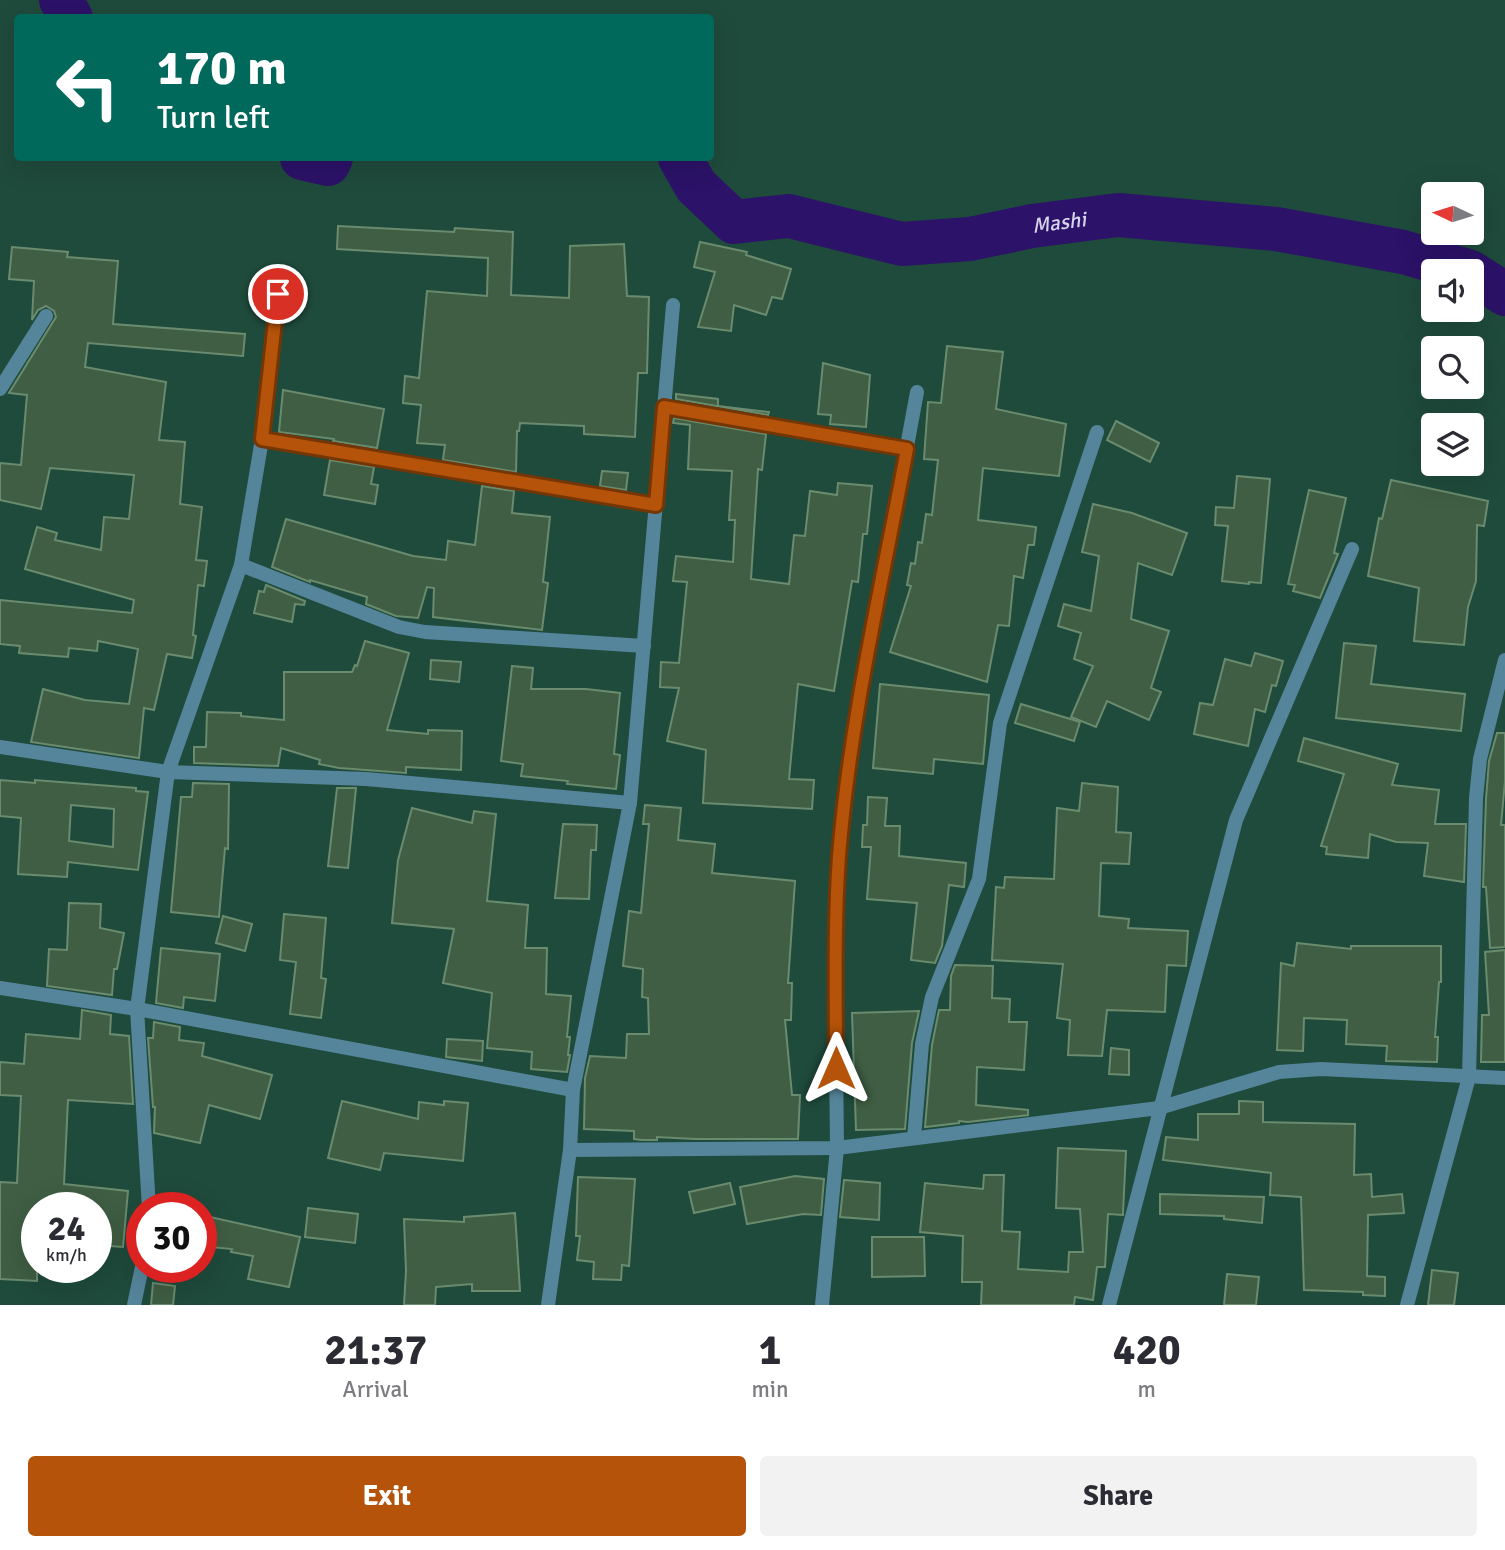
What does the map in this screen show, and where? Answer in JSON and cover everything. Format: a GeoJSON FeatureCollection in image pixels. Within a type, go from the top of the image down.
{"type":"FeatureCollection","features":[{"type":"Feature","properties":{"kind":"street"},"geometry":{"type":"LineString","coordinates":[[148,1192],[137,1009],[168,772],[241,565],[262,439],[278,294]]}},
{"type":"Feature","properties":{"kind":"street"},"geometry":{"type":"LineString","coordinates":[[548,1305],[556,1265],[570,1150],[573,1090],[630,803],[673,305]]}},
{"type":"Feature","properties":{"kind":"street"},"geometry":{"type":"LineString","coordinates":[[0,389],[46,316]]}},
{"type":"Feature","properties":{"kind":"street"},"geometry":{"type":"LineString","coordinates":[[822,1305],[837,1148],[835,962],[839,856],[853,739],[917,392]]}},
{"type":"Feature","properties":{"kind":"street"},"geometry":{"type":"LineString","coordinates":[[664,407],[907,449]]}},
{"type":"Feature","properties":{"kind":"street"},"geometry":{"type":"LineString","coordinates":[[914,1138],[922,1044],[932,997],[979,879],[1000,723],[1097,432]]}},
{"type":"Feature","properties":{"kind":"street"},"geometry":{"type":"LineString","coordinates":[[262,439],[656,505]]}},
{"type":"Feature","properties":{"kind":"street"},"geometry":{"type":"LineString","coordinates":[[1109,1305],[1236,820],[1352,549]]}},
{"type":"Feature","properties":{"kind":"street"},"geometry":{"type":"LineString","coordinates":[[241,565],[399,627],[425,632],[644,646]]}},
{"type":"Feature","properties":{"kind":"street"},"geometry":{"type":"LineString","coordinates":[[1407,1305],[1469,1077],[1476,798],[1480,759],[1505,660]]}},
{"type":"Feature","properties":{"kind":"street"},"geometry":{"type":"LineString","coordinates":[[0,747],[168,772],[366,779],[630,803]]}},
{"type":"Feature","properties":{"kind":"street"},"geometry":{"type":"LineString","coordinates":[[0,988],[137,1009],[573,1090]]}},
{"type":"Feature","properties":{"kind":"street"},"geometry":{"type":"LineString","coordinates":[[570,1150],[837,1148],[1159,1108],[1279,1072],[1321,1069],[1505,1078]]}},
{"type":"Feature","properties":{"kind":"street"},"geometry":{"type":"LineString","coordinates":[[134,1305],[139,1283]]}},
{"type":"Feature","properties":{"kind":"building"},"geometry":{"type":"Polygon","coordinates":[[[338,226],[513,232],[511,295],[569,298],[570,246],[624,244],[627,296],[649,297],[647,373],[638,373],[635,437],[584,434],[584,426],[520,423],[517,431],[516,472],[443,460],[445,445],[417,443],[421,405],[403,403],[405,376],[419,378],[427,291],[487,296],[488,258],[337,249],[338,226]]]}},
{"type":"Feature","properties":{"kind":"building"},"geometry":{"type":"Polygon","coordinates":[[[700,242],[747,252],[746,255],[791,269],[782,299],[772,297],[766,315],[734,305],[731,331],[698,327],[715,272],[694,267],[700,242]]]}},
{"type":"Feature","properties":{"kind":"building"},"geometry":{"type":"Polygon","coordinates":[[[12,247],[68,252],[67,257],[118,261],[113,324],[245,334],[243,356],[88,343],[85,367],[166,382],[159,440],[185,442],[180,504],[202,507],[196,560],[207,561],[204,586],[198,585],[193,635],[196,636],[192,658],[167,654],[154,710],[144,708],[139,758],[31,742],[43,689],[85,700],[129,704],[138,649],[98,641],[97,651],[69,648],[68,657],[19,653],[20,646],[0,644],[0,600],[132,613],[134,600],[25,569],[37,527],[57,533],[55,540],[101,550],[104,517],[129,519],[134,475],[50,468],[41,509],[0,500],[0,463],[21,465],[27,395],[9,393],[56,317],[54,311],[46,306],[38,310],[32,320],[34,281],[9,279],[12,247]]]}},
{"type":"Feature","properties":{"kind":"building"},"geometry":{"type":"Polygon","coordinates":[[[947,346],[1003,352],[996,409],[1066,424],[1059,476],[983,468],[978,520],[1036,527],[1034,545],[1028,545],[1023,578],[1014,576],[1009,626],[998,625],[987,682],[890,652],[911,586],[907,585],[911,563],[915,564],[918,542],[922,543],[926,514],[932,515],[938,460],[924,459],[928,402],[941,403],[947,346]]]}},
{"type":"Feature","properties":{"kind":"building"},"geometry":{"type":"Polygon","coordinates":[[[823,363],[870,375],[866,427],[830,424],[831,415],[818,414],[823,363]]]}},
{"type":"Feature","properties":{"kind":"building"},"geometry":{"type":"Polygon","coordinates":[[[283,390],[384,409],[377,448],[279,432],[283,390]]]}},
{"type":"Feature","properties":{"kind":"building"},"geometry":{"type":"Polygon","coordinates":[[[676,394],[718,399],[718,406],[769,412],[768,415],[676,399],[676,394]]]}},
{"type":"Feature","properties":{"kind":"building"},"geometry":{"type":"Polygon","coordinates":[[[674,418],[766,434],[762,470],[758,469],[751,579],[789,584],[794,535],[805,536],[810,491],[837,495],[838,483],[872,486],[867,534],[863,534],[858,582],[852,581],[834,691],[798,684],[789,779],[814,780],[812,809],[703,803],[706,750],[667,741],[679,688],[660,687],[661,662],[679,663],[687,582],[673,581],[676,556],[733,562],[735,520],[729,520],[732,471],[688,469],[690,425],[673,423],[674,418]]]}},
{"type":"Feature","properties":{"kind":"building"},"geometry":{"type":"Polygon","coordinates":[[[1116,421],[1159,443],[1150,462],[1107,440],[1116,421]]]}},
{"type":"Feature","properties":{"kind":"building"},"geometry":{"type":"Polygon","coordinates":[[[330,460],[374,467],[371,484],[378,485],[375,504],[324,495],[330,460]]]}},
{"type":"Feature","properties":{"kind":"building"},"geometry":{"type":"Polygon","coordinates":[[[602,471],[628,473],[626,490],[600,486],[602,471]]]}},
{"type":"Feature","properties":{"kind":"building"},"geometry":{"type":"Polygon","coordinates":[[[1237,476],[1270,479],[1261,583],[1222,581],[1228,526],[1215,525],[1216,507],[1234,508],[1237,476]]]}},
{"type":"Feature","properties":{"kind":"building"},"geometry":{"type":"Polygon","coordinates":[[[1391,480],[1488,501],[1484,526],[1477,525],[1476,581],[1468,607],[1464,645],[1414,641],[1419,588],[1368,576],[1379,518],[1382,519],[1391,480]]]}},
{"type":"Feature","properties":{"kind":"building"},"geometry":{"type":"Polygon","coordinates":[[[482,486],[514,491],[512,513],[550,517],[543,582],[548,583],[542,630],[433,617],[434,588],[427,587],[418,618],[396,616],[366,604],[367,597],[310,582],[272,567],[286,519],[413,556],[446,560],[448,541],[475,545],[482,486]]]}},
{"type":"Feature","properties":{"kind":"building"},"geometry":{"type":"Polygon","coordinates":[[[1309,490],[1346,498],[1334,553],[1338,554],[1320,598],[1293,591],[1295,585],[1288,584],[1309,490]]]}},
{"type":"Feature","properties":{"kind":"building"},"geometry":{"type":"Polygon","coordinates":[[[1093,504],[1132,513],[1187,533],[1172,575],[1138,563],[1131,619],[1169,631],[1151,688],[1161,692],[1149,720],[1107,701],[1096,727],[1071,717],[1093,666],[1074,659],[1081,633],[1058,626],[1064,604],[1091,611],[1099,556],[1082,552],[1093,504]]]}},
{"type":"Feature","properties":{"kind":"building"},"geometry":{"type":"Polygon","coordinates":[[[266,585],[305,601],[304,605],[295,604],[292,622],[254,613],[259,591],[264,592],[266,585]]]}},
{"type":"Feature","properties":{"kind":"building"},"geometry":{"type":"Polygon","coordinates":[[[365,641],[409,653],[387,730],[428,734],[428,730],[462,731],[461,770],[406,767],[406,773],[339,768],[319,764],[320,760],[281,748],[278,766],[194,763],[194,747],[206,747],[207,712],[241,713],[241,716],[284,720],[284,672],[352,672],[355,665],[357,666],[365,641]]]}},
{"type":"Feature","properties":{"kind":"building"},"geometry":{"type":"Polygon","coordinates":[[[1344,643],[1376,646],[1371,684],[1465,694],[1461,731],[1336,718],[1344,643]]]}},
{"type":"Feature","properties":{"kind":"building"},"geometry":{"type":"Polygon","coordinates":[[[1255,653],[1283,661],[1276,686],[1272,685],[1265,712],[1255,709],[1248,746],[1194,734],[1200,703],[1213,705],[1225,659],[1251,666],[1255,653]]]}},
{"type":"Feature","properties":{"kind":"building"},"geometry":{"type":"Polygon","coordinates":[[[431,660],[461,662],[459,682],[430,679],[431,660]]]}},
{"type":"Feature","properties":{"kind":"building"},"geometry":{"type":"Polygon","coordinates":[[[512,666],[533,668],[531,689],[586,689],[620,693],[614,754],[620,755],[616,789],[521,776],[523,764],[501,761],[512,666]]]}},
{"type":"Feature","properties":{"kind":"building"},"geometry":{"type":"Polygon","coordinates":[[[880,684],[989,695],[983,764],[934,759],[933,774],[873,768],[880,684]]]}},
{"type":"Feature","properties":{"kind":"building"},"geometry":{"type":"Polygon","coordinates":[[[1021,704],[1080,722],[1074,741],[1015,723],[1021,704]]]}},
{"type":"Feature","properties":{"kind":"building"},"geometry":{"type":"Polygon","coordinates":[[[1497,733],[1505,733],[1501,825],[1505,825],[1505,947],[1490,948],[1486,887],[1483,887],[1489,761],[1497,733]]]}},
{"type":"Feature","properties":{"kind":"building"},"geometry":{"type":"Polygon","coordinates":[[[1304,738],[1398,764],[1392,785],[1439,790],[1435,824],[1466,824],[1464,882],[1424,876],[1428,843],[1396,842],[1370,834],[1368,858],[1326,854],[1327,847],[1321,846],[1344,774],[1298,761],[1304,738]]]}},
{"type":"Feature","properties":{"kind":"building"},"geometry":{"type":"Polygon","coordinates":[[[0,780],[136,788],[136,791],[148,792],[138,870],[68,862],[67,877],[18,874],[21,818],[0,816],[0,780]],[[71,805],[69,841],[113,847],[114,809],[71,805]]]}},
{"type":"Feature","properties":{"kind":"building"},"geometry":{"type":"Polygon","coordinates":[[[193,783],[229,784],[228,849],[225,848],[219,917],[171,912],[181,797],[192,797],[193,783]]]}},
{"type":"Feature","properties":{"kind":"building"},"geometry":{"type":"Polygon","coordinates":[[[1082,783],[1118,787],[1116,832],[1131,833],[1129,864],[1101,863],[1099,916],[1129,919],[1128,928],[1188,931],[1186,966],[1167,965],[1165,1012],[1107,1010],[1102,1056],[1068,1055],[1070,1020],[1057,1018],[1063,964],[992,960],[996,887],[1004,888],[1005,877],[1054,879],[1057,808],[1079,811],[1082,783]]]}},
{"type":"Feature","properties":{"kind":"building"},"geometry":{"type":"Polygon","coordinates":[[[337,788],[356,788],[348,868],[328,866],[337,788]]]}},
{"type":"Feature","properties":{"kind":"building"},"geometry":{"type":"Polygon","coordinates":[[[868,797],[887,798],[885,826],[900,826],[899,856],[966,863],[964,887],[949,885],[942,946],[935,963],[911,960],[917,903],[867,899],[871,847],[862,847],[863,825],[867,825],[868,797]]]}},
{"type":"Feature","properties":{"kind":"building"},"geometry":{"type":"Polygon","coordinates":[[[645,805],[681,808],[678,840],[715,844],[712,873],[795,881],[788,983],[792,983],[791,1020],[785,1020],[792,1095],[800,1095],[798,1139],[657,1137],[657,1140],[642,1140],[634,1139],[634,1131],[584,1129],[585,1078],[590,1056],[626,1058],[627,1034],[649,1034],[648,998],[642,997],[643,969],[623,966],[629,911],[641,913],[649,824],[643,824],[645,805]]]}},
{"type":"Feature","properties":{"kind":"building"},"geometry":{"type":"Polygon","coordinates":[[[412,808],[472,823],[474,811],[496,814],[487,901],[528,905],[525,948],[547,948],[546,994],[571,996],[567,1037],[570,1037],[570,1055],[567,1072],[531,1069],[532,1052],[487,1048],[492,993],[443,983],[454,929],[392,923],[398,860],[412,808]]]}},
{"type":"Feature","properties":{"kind":"building"},"geometry":{"type":"Polygon","coordinates":[[[563,824],[597,825],[596,850],[591,850],[589,899],[555,898],[563,824]]]}},
{"type":"Feature","properties":{"kind":"building"},"geometry":{"type":"Polygon","coordinates":[[[69,903],[101,904],[100,928],[124,933],[117,969],[114,969],[112,995],[47,986],[49,949],[67,950],[69,903]]]}},
{"type":"Feature","properties":{"kind":"building"},"geometry":{"type":"Polygon","coordinates":[[[284,914],[326,918],[321,978],[326,979],[321,1018],[290,1014],[296,962],[280,960],[284,914]]]}},
{"type":"Feature","properties":{"kind":"building"},"geometry":{"type":"Polygon","coordinates":[[[223,916],[252,924],[245,951],[216,943],[223,916]]]}},
{"type":"Feature","properties":{"kind":"building"},"geometry":{"type":"Polygon","coordinates":[[[1297,943],[1351,949],[1351,946],[1441,946],[1441,982],[1435,1037],[1438,1037],[1437,1062],[1386,1061],[1387,1046],[1346,1044],[1347,1020],[1304,1018],[1303,1051],[1277,1050],[1281,963],[1294,966],[1297,943]]]}},
{"type":"Feature","properties":{"kind":"building"},"geometry":{"type":"Polygon","coordinates":[[[161,948],[220,954],[215,1001],[184,997],[183,1008],[156,1003],[161,948]]]}},
{"type":"Feature","properties":{"kind":"building"},"geometry":{"type":"Polygon","coordinates":[[[1505,950],[1505,1062],[1481,1062],[1482,1015],[1489,1015],[1485,952],[1505,950]]]}},
{"type":"Feature","properties":{"kind":"building"},"geometry":{"type":"Polygon","coordinates":[[[955,965],[993,966],[992,998],[1010,999],[1009,1022],[1027,1022],[1024,1070],[977,1067],[976,1105],[1028,1110],[1028,1115],[925,1127],[932,1045],[939,1010],[950,1010],[951,976],[955,965]]]}},
{"type":"Feature","properties":{"kind":"building"},"geometry":{"type":"Polygon","coordinates":[[[82,1010],[111,1015],[110,1034],[129,1036],[133,1104],[68,1100],[64,1184],[128,1191],[123,1247],[112,1246],[112,1192],[21,1192],[21,1280],[0,1279],[0,1182],[17,1183],[21,1096],[0,1095],[0,1062],[24,1064],[26,1034],[80,1039],[82,1010]]]}},
{"type":"Feature","properties":{"kind":"building"},"geometry":{"type":"Polygon","coordinates":[[[919,1011],[912,1043],[905,1129],[856,1130],[852,1013],[919,1011]]]}},
{"type":"Feature","properties":{"kind":"building"},"geometry":{"type":"Polygon","coordinates":[[[154,1022],[180,1027],[179,1040],[204,1043],[202,1056],[272,1075],[260,1119],[209,1105],[200,1143],[154,1133],[155,1107],[148,1038],[153,1038],[154,1022]]]}},
{"type":"Feature","properties":{"kind":"building"},"geometry":{"type":"Polygon","coordinates":[[[447,1039],[483,1041],[482,1061],[446,1057],[447,1039]]]}},
{"type":"Feature","properties":{"kind":"building"},"geometry":{"type":"Polygon","coordinates":[[[1111,1048],[1129,1050],[1129,1075],[1109,1074],[1111,1048]]]}},
{"type":"Feature","properties":{"kind":"building"},"geometry":{"type":"Polygon","coordinates":[[[342,1101],[418,1119],[419,1102],[444,1105],[444,1101],[468,1103],[463,1161],[384,1153],[380,1170],[328,1158],[342,1101]]]}},
{"type":"Feature","properties":{"kind":"building"},"geometry":{"type":"Polygon","coordinates":[[[1239,1101],[1263,1102],[1263,1122],[1355,1124],[1354,1175],[1371,1174],[1372,1197],[1402,1194],[1404,1213],[1368,1215],[1367,1276],[1385,1277],[1385,1296],[1363,1295],[1363,1292],[1304,1290],[1301,1197],[1270,1195],[1271,1173],[1163,1160],[1166,1137],[1198,1140],[1198,1114],[1239,1114],[1239,1101]]]}},
{"type":"Feature","properties":{"kind":"building"},"geometry":{"type":"Polygon","coordinates":[[[1058,1148],[1126,1151],[1123,1215],[1108,1214],[1105,1267],[1097,1267],[1093,1300],[1075,1297],[1074,1305],[981,1305],[982,1282],[962,1282],[963,1236],[920,1232],[925,1183],[983,1189],[984,1175],[1004,1175],[1002,1231],[1020,1232],[1018,1269],[1068,1272],[1069,1252],[1083,1252],[1080,1209],[1056,1208],[1058,1148]]]}},
{"type":"Feature","properties":{"kind":"building"},"geometry":{"type":"Polygon","coordinates":[[[795,1176],[824,1179],[821,1215],[803,1214],[747,1224],[740,1187],[795,1176]]]}},
{"type":"Feature","properties":{"kind":"building"},"geometry":{"type":"Polygon","coordinates":[[[578,1177],[635,1179],[629,1266],[622,1265],[621,1280],[593,1279],[594,1262],[577,1260],[580,1236],[576,1236],[578,1177]]]}},
{"type":"Feature","properties":{"kind":"building"},"geometry":{"type":"Polygon","coordinates":[[[844,1180],[880,1183],[879,1220],[840,1217],[844,1180]]]}},
{"type":"Feature","properties":{"kind":"building"},"geometry":{"type":"Polygon","coordinates":[[[730,1183],[735,1204],[694,1213],[689,1192],[730,1183]]]}},
{"type":"Feature","properties":{"kind":"building"},"geometry":{"type":"Polygon","coordinates":[[[1160,1194],[1264,1197],[1262,1223],[1224,1219],[1224,1216],[1160,1214],[1160,1194]]]}},
{"type":"Feature","properties":{"kind":"building"},"geometry":{"type":"Polygon","coordinates":[[[308,1208],[358,1214],[355,1243],[305,1237],[308,1208]]]}},
{"type":"Feature","properties":{"kind":"building"},"geometry":{"type":"Polygon","coordinates":[[[515,1213],[520,1291],[472,1291],[472,1284],[436,1287],[435,1305],[404,1305],[404,1219],[464,1222],[464,1217],[515,1213]]]}},
{"type":"Feature","properties":{"kind":"building"},"geometry":{"type":"Polygon","coordinates":[[[217,1219],[300,1237],[289,1287],[248,1279],[253,1256],[231,1252],[232,1249],[217,1248],[217,1219]]]}},
{"type":"Feature","properties":{"kind":"building"},"geometry":{"type":"Polygon","coordinates":[[[872,1237],[924,1237],[925,1276],[872,1277],[872,1237]]]}},
{"type":"Feature","properties":{"kind":"building"},"geometry":{"type":"Polygon","coordinates":[[[1432,1270],[1458,1273],[1454,1305],[1428,1305],[1432,1270]]]}},
{"type":"Feature","properties":{"kind":"building"},"geometry":{"type":"Polygon","coordinates":[[[1227,1274],[1259,1277],[1256,1305],[1224,1305],[1227,1274]]]}},
{"type":"Feature","properties":{"kind":"building"},"geometry":{"type":"Polygon","coordinates":[[[153,1283],[175,1286],[173,1305],[151,1305],[153,1283]]]}},
{"type":"Feature","properties":{"kind":"waterway","name":"Mashi"},"geometry":{"type":"LineString","coordinates":[[61,0],[69,14]]}},
{"type":"Feature","properties":{"kind":"waterway","name":"Mashi"},"geometry":{"type":"LineString","coordinates":[[315,161],[328,164],[330,161]]}},
{"type":"Feature","properties":{"kind":"waterway","name":"Mashi"},"geometry":{"type":"LineString","coordinates":[[682,161],[696,186],[734,222],[789,216],[902,244],[970,239],[1032,226],[1118,215],[1276,229],[1403,252],[1427,259]]}},
{"type":"Feature","properties":{"kind":"waterway","name":"Mashi"},"geometry":{"type":"LineString","coordinates":[[1484,281],[1505,294]]}},
{"type":"Feature","properties":{"kind":"route"},"geometry":{"type":"LineString","coordinates":[[278,294],[262,439],[656,505],[664,407],[907,449],[853,739],[839,856],[835,962],[836,1068]]}}]}
